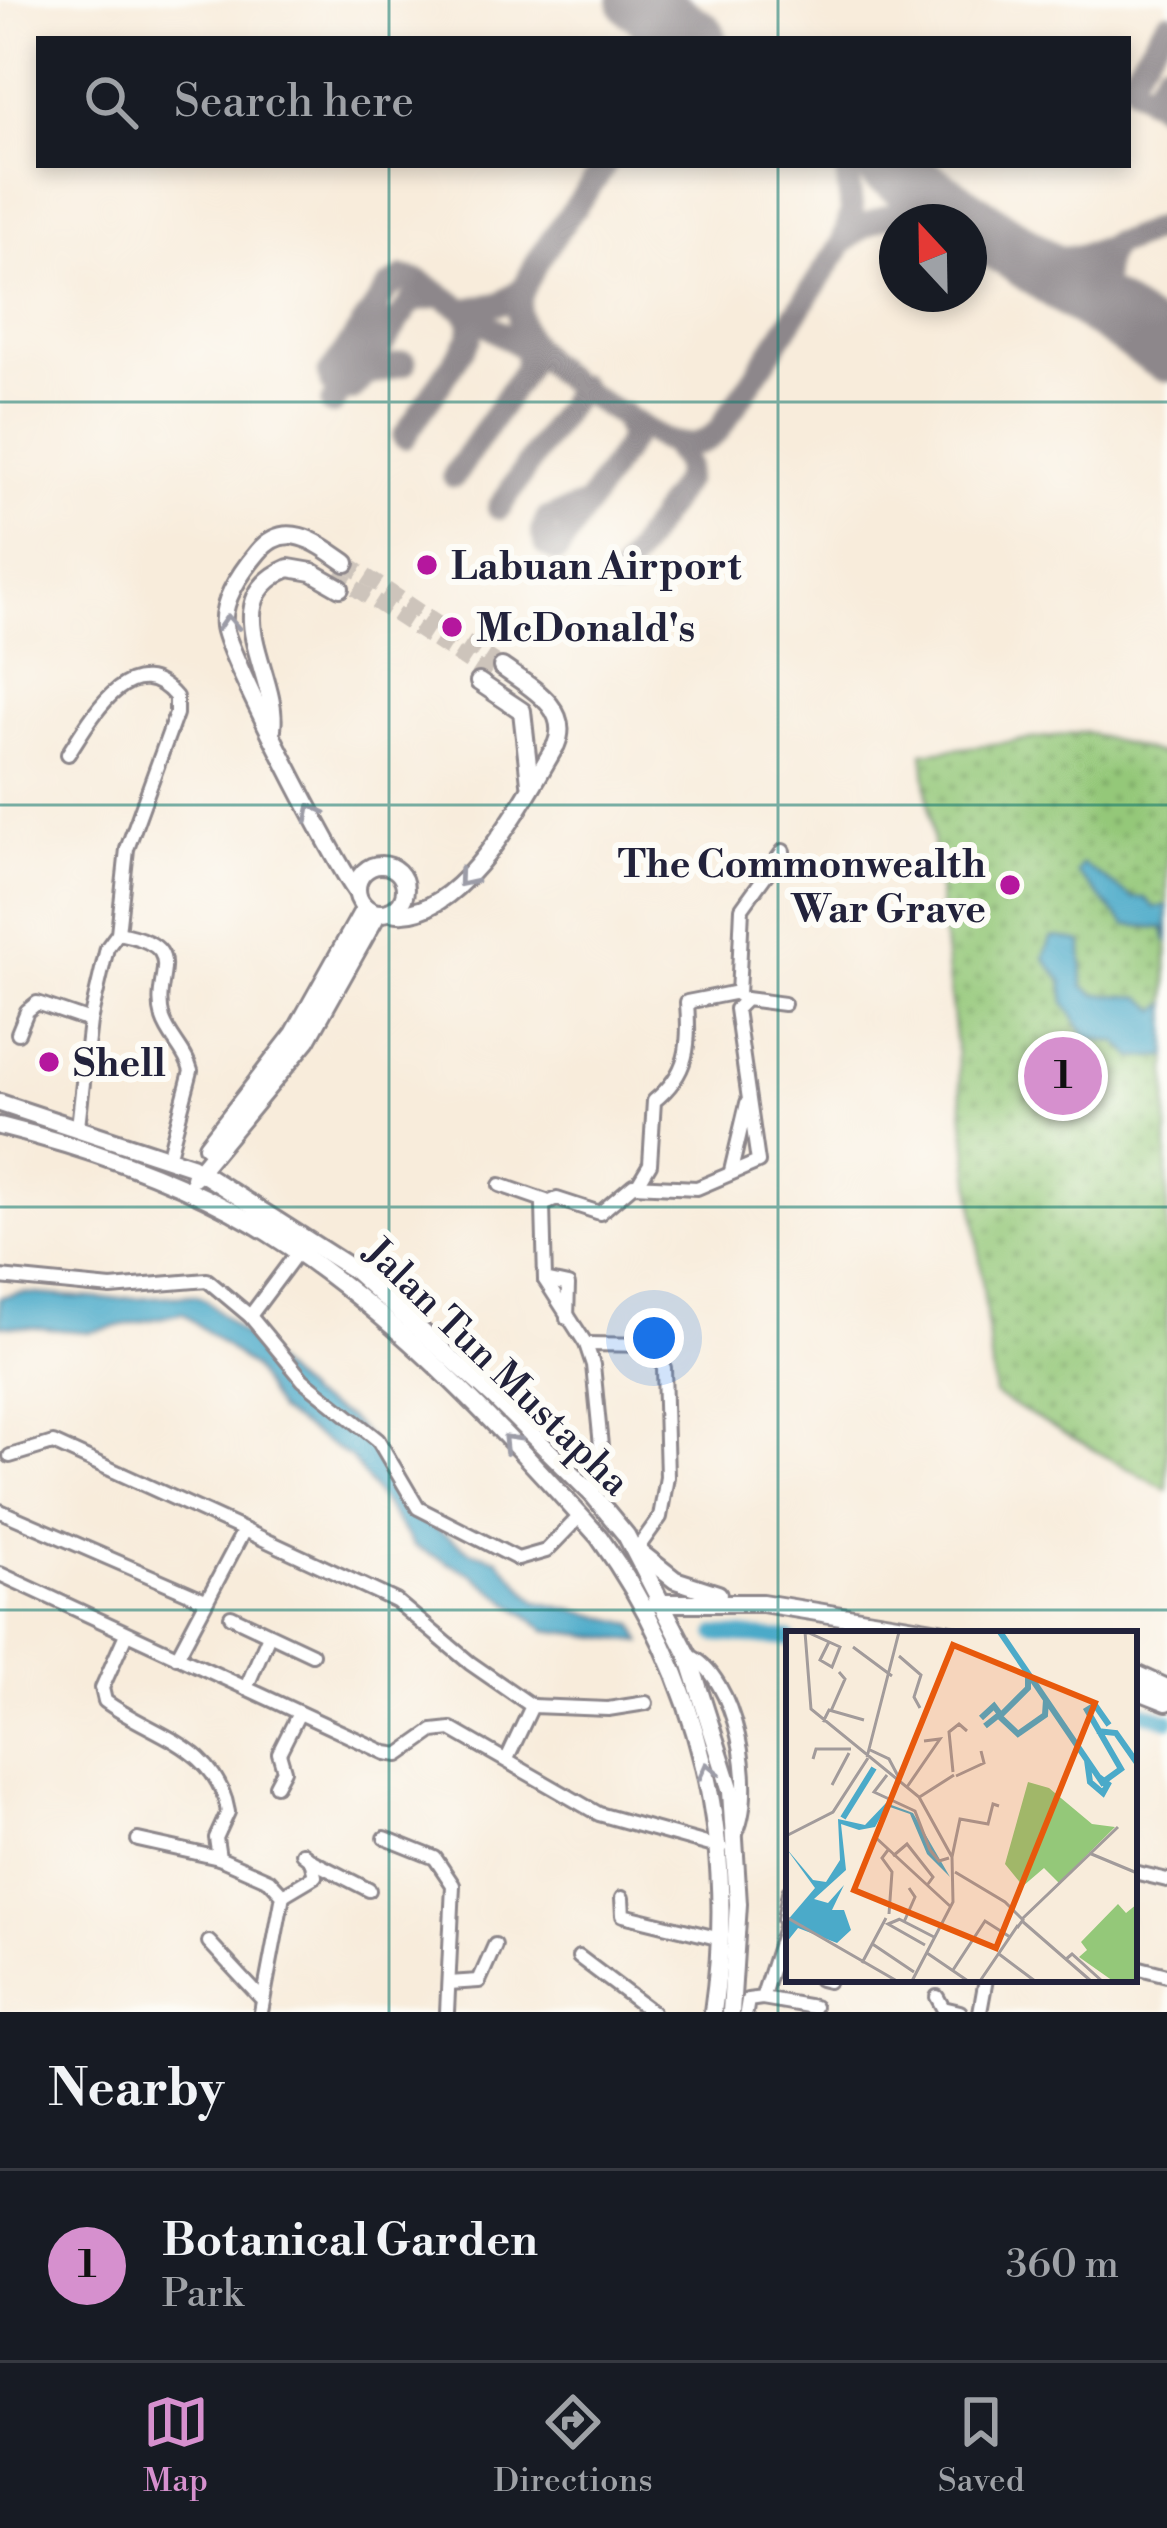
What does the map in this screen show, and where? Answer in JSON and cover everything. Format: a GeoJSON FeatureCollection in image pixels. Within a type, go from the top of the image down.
{"type":"FeatureCollection","features":[{"type":"Feature","properties":{"kind":"main road"},"geometry":{"type":"LineString","coordinates":[[272,730],[276,704],[249,621],[263,587],[289,568],[340,575],[315,541],[284,535],[261,548],[228,600],[225,636],[272,730],[372,906]]}},
{"type":"Feature","properties":{"kind":"main road"},"geometry":{"type":"LineString","coordinates":[[372,906],[421,911],[453,894],[556,746],[561,726],[552,706],[492,676],[515,693],[522,711],[530,783]]}},
{"type":"Feature","properties":{"kind":"main road"},"geometry":{"type":"LineString","coordinates":[[193,1172],[294,1034],[372,906]]}},
{"type":"Feature","properties":{"kind":"main road","name":"Jalan Tun Mustapha"},"geometry":{"type":"LineString","coordinates":[[4,1102],[142,1146],[279,1220],[396,1304],[593,1495],[631,1542],[685,1647],[719,1745],[730,1844],[731,2012]]}},
{"type":"Feature","properties":{"kind":"main road"},"geometry":{"type":"LineString","coordinates":[[0,1126],[193,1172],[232,1212]]}},
{"type":"Feature","properties":{"kind":"main road"},"geometry":{"type":"LineString","coordinates":[[142,1146],[190,1153],[219,1139]]}},
{"type":"Feature","properties":{"kind":"main road"},"geometry":{"type":"LineString","coordinates":[[219,1139],[218,1161],[224,1175],[279,1220]]}},
{"type":"Feature","properties":{"kind":"main road"},"geometry":{"type":"LineString","coordinates":[[84,1147],[232,1212],[297,1253],[445,1378],[580,1516],[621,1567],[659,1600],[730,1844],[713,2012]]}},
{"type":"Feature","properties":{"kind":"main road"},"geometry":{"type":"LineString","coordinates":[[631,1542],[675,1580],[718,1594],[933,1631]]}},
{"type":"Feature","properties":{"kind":"main road"},"geometry":{"type":"LineString","coordinates":[[621,1567],[686,1698]]}},
{"type":"Feature","properties":{"kind":"main road"},"geometry":{"type":"LineString","coordinates":[[659,1600],[718,1594]]}},
{"type":"Feature","properties":{"kind":"main road"},"geometry":{"type":"LineString","coordinates":[[659,1600],[762,1604]]}},
{"type":"Feature","properties":{"kind":"main road"},"geometry":{"type":"LineString","coordinates":[[685,1647],[682,1618],[694,1601]]}},
{"type":"Feature","properties":{"kind":"main road"},"geometry":{"type":"LineString","coordinates":[[1137,1674],[1167,1688]]}},
{"type":"Feature","properties":{"kind":"main road"},"geometry":{"type":"LineString","coordinates":[[1137,1690],[1167,1702]]}},
{"type":"Feature","properties":{"kind":"street"},"geometry":{"type":"LineString","coordinates":[[68,754],[110,694],[128,681],[154,680],[176,697],[176,714],[127,849],[118,933],[107,947],[90,1021],[78,1127]]}},
{"type":"Feature","properties":{"kind":"street"},"geometry":{"type":"LineString","coordinates":[[638,1184],[697,1188],[760,1159],[736,1033],[741,912],[783,851]]}},
{"type":"Feature","properties":{"kind":"street"},"geometry":{"type":"LineString","coordinates":[[741,912],[758,913]]}},
{"type":"Feature","properties":{"kind":"street"},"geometry":{"type":"LineString","coordinates":[[118,933],[161,950],[168,963],[162,1016],[191,1071],[170,1151]]}},
{"type":"Feature","properties":{"kind":"street"},"geometry":{"type":"LineString","coordinates":[[500,1184],[600,1213],[638,1184],[650,1165],[654,1101],[675,1082],[689,1052],[687,1002],[738,997],[784,1004]]}},
{"type":"Feature","properties":{"kind":"street"},"geometry":{"type":"LineString","coordinates":[[18,1033],[37,1003],[90,1021]]}},
{"type":"Feature","properties":{"kind":"street"},"geometry":{"type":"LineString","coordinates":[[730,1171],[748,1095]]}},
{"type":"Feature","properties":{"kind":"street"},"geometry":{"type":"LineString","coordinates":[[546,1201],[541,1254],[545,1280],[586,1345],[601,1446],[593,1495]]}},
{"type":"Feature","properties":{"kind":"street"},"geometry":{"type":"LineString","coordinates":[[250,1316],[297,1253]]}},
{"type":"Feature","properties":{"kind":"street"},"geometry":{"type":"LineString","coordinates":[[0,1277],[111,1288],[208,1280],[250,1316],[303,1380],[378,1440],[418,1508],[518,1559],[546,1551],[580,1516]]}},
{"type":"Feature","properties":{"kind":"street"},"geometry":{"type":"LineString","coordinates":[[586,1345],[653,1345],[664,1368],[664,1502],[631,1542]]}},
{"type":"Feature","properties":{"kind":"street"},"geometry":{"type":"LineString","coordinates":[[10,1456],[53,1443],[396,1600],[470,1663],[532,1706],[608,1709],[646,1703]]}},
{"type":"Feature","properties":{"kind":"street"},"geometry":{"type":"LineString","coordinates":[[0,1511],[203,1599]]}},
{"type":"Feature","properties":{"kind":"street"},"geometry":{"type":"LineString","coordinates":[[177,1657],[203,1599],[244,1529]]}},
{"type":"Feature","properties":{"kind":"street"},"geometry":{"type":"LineString","coordinates":[[0,1574],[392,1755],[442,1728],[507,1759],[599,1814],[730,1844],[747,1798],[725,1691],[709,1666],[685,1647]]}},
{"type":"Feature","properties":{"kind":"street"},"geometry":{"type":"LineString","coordinates":[[231,1616],[312,1654]]}},
{"type":"Feature","properties":{"kind":"street"},"geometry":{"type":"LineString","coordinates":[[126,1634],[102,1688],[105,1701],[178,1742],[217,1774],[228,1812],[216,1838],[219,1858]]}},
{"type":"Feature","properties":{"kind":"street"},"geometry":{"type":"LineString","coordinates":[[246,1688],[269,1635]]}},
{"type":"Feature","properties":{"kind":"street"},"geometry":{"type":"LineString","coordinates":[[507,1759],[532,1706]]}},
{"type":"Feature","properties":{"kind":"street"},"geometry":{"type":"LineString","coordinates":[[277,1785],[284,1770],[279,1753],[299,1713]]}},
{"type":"Feature","properties":{"kind":"street"},"geometry":{"type":"LineString","coordinates":[[385,1838],[425,1851],[449,1877],[447,2012]]}},
{"type":"Feature","properties":{"kind":"street"},"geometry":{"type":"LineString","coordinates":[[138,1840],[219,1858],[269,1880],[283,1895]]}},
{"type":"Feature","properties":{"kind":"street"},"geometry":{"type":"LineString","coordinates":[[262,2012],[260,1996],[283,1895],[315,1876],[307,1857],[369,1890]]}},
{"type":"Feature","properties":{"kind":"street"},"geometry":{"type":"LineString","coordinates":[[1137,1872],[1167,1880]]}},
{"type":"Feature","properties":{"kind":"street"},"geometry":{"type":"LineString","coordinates":[[622,1898],[623,1916],[721,1939]]}},
{"type":"Feature","properties":{"kind":"street"},"geometry":{"type":"LineString","coordinates":[[762,1998],[786,1921]]}},
{"type":"Feature","properties":{"kind":"street"},"geometry":{"type":"LineString","coordinates":[[209,1942],[260,1996]]}},
{"type":"Feature","properties":{"kind":"street"},"geometry":{"type":"LineString","coordinates":[[449,1983],[479,1981],[490,1966],[495,1945]]}},
{"type":"Feature","properties":{"kind":"street"},"geometry":{"type":"LineString","coordinates":[[579,1957],[652,2012]]}},
{"type":"Feature","properties":{"kind":"street"},"geometry":{"type":"LineString","coordinates":[[772,1967],[786,1970]]}},
{"type":"Feature","properties":{"kind":"street"},"geometry":{"type":"LineString","coordinates":[[1140,1968],[1167,1975]]}},
{"type":"Feature","properties":{"kind":"street"},"geometry":{"type":"LineString","coordinates":[[980,2012],[985,1982]]}},
{"type":"Feature","properties":{"kind":"street"},"geometry":{"type":"LineString","coordinates":[[937,1996],[944,2008],[960,2012]]}},
{"type":"Feature","properties":{"kind":"street"},"geometry":{"type":"LineString","coordinates":[[746,2012],[748,2000],[762,1998],[814,2007]]}},
{"type":"Feature","properties":{"kind":"green space"},"geometry":{"type":"Polygon","coordinates":[[[1085,732],[1167,756],[1167,1490],[995,1395],[923,753],[1085,732]]]}},
{"type":"Feature","properties":{"kind":"water"},"geometry":{"type":"Polygon","coordinates":[[[1082,864],[1133,898],[1145,898],[1155,908],[1167,906],[1167,943],[1164,928],[1126,925],[1077,873],[1082,864]]]}},
{"type":"Feature","properties":{"kind":"water"},"geometry":{"type":"Polygon","coordinates":[[[1051,938],[1082,942],[1083,986],[1095,994],[1142,997],[1158,1010],[1167,1004],[1167,1056],[1134,1058],[1117,1042],[1087,1038],[1065,1003],[1062,981],[1044,958],[1051,938]]]}},
{"type":"Feature","properties":{"kind":"water"},"geometry":{"type":"Polygon","coordinates":[[[21,1293],[105,1299],[196,1295],[206,1300],[309,1397],[348,1417],[368,1437],[399,1505],[470,1551],[498,1559],[537,1602],[634,1624],[642,1642],[546,1630],[473,1575],[414,1546],[351,1458],[278,1411],[253,1368],[183,1313],[90,1332],[0,1325],[0,1297],[21,1293]]]}},
{"type":"Feature","properties":{"kind":"waterway"},"geometry":{"type":"LineString","coordinates":[[716,1634],[786,1639]]}},
{"type":"Feature","properties":{"kind":"waterway"},"geometry":{"type":"LineString","coordinates":[[1137,1710],[1167,1720]]}},
{"type":"Feature","properties":{"kind":"taxiway"},"geometry":{"type":"LineString","coordinates":[[628,0],[646,36]]}},
{"type":"Feature","properties":{"kind":"taxiway"},"geometry":{"type":"LineString","coordinates":[[1167,23],[1132,75],[1136,88],[1167,109]]}},
{"type":"Feature","properties":{"kind":"taxiway"},"geometry":{"type":"LineString","coordinates":[[1149,98],[1167,71]]}},
{"type":"Feature","properties":{"kind":"taxiway"},"geometry":{"type":"LineString","coordinates":[[603,168],[540,258],[523,290],[519,314],[526,337],[566,379],[663,440],[686,445],[707,440],[719,430],[842,244],[852,213],[846,168]]}},
{"type":"Feature","properties":{"kind":"taxiway"},"geometry":{"type":"LineString","coordinates":[[843,243],[879,220]]}},
{"type":"Feature","properties":{"kind":"taxiway"},"geometry":{"type":"LineString","coordinates":[[1021,254],[1076,257],[1167,225]]}},
{"type":"Feature","properties":{"kind":"taxiway"},"geometry":{"type":"LineString","coordinates":[[1114,243],[1104,261],[1102,290],[1132,328]]}},
{"type":"Feature","properties":{"kind":"taxiway"},"geometry":{"type":"LineString","coordinates":[[405,363],[366,375],[352,389],[333,384],[329,375],[389,287],[403,278],[421,282],[464,310],[503,303],[525,286]]}},
{"type":"Feature","properties":{"kind":"taxiway"},"geometry":{"type":"LineString","coordinates":[[376,355],[411,302],[440,295]]}},
{"type":"Feature","properties":{"kind":"taxiway"},"geometry":{"type":"LineString","coordinates":[[404,437],[470,338],[472,323],[464,310],[527,350],[526,368],[454,476]]}},
{"type":"Feature","properties":{"kind":"taxiway"},"geometry":{"type":"LineString","coordinates":[[332,404],[373,345],[371,327],[378,314]]}},
{"type":"Feature","properties":{"kind":"taxiway"},"geometry":{"type":"LineString","coordinates":[[499,508],[580,386]]}},
{"type":"Feature","properties":{"kind":"taxiway"},"geometry":{"type":"LineString","coordinates":[[587,505],[547,519],[542,532],[547,546],[557,551],[631,439],[623,414]]}},
{"type":"Feature","properties":{"kind":"taxiway"},"geometry":{"type":"LineString","coordinates":[[615,585],[685,479],[686,464],[672,444]]}},
{"type":"Feature","properties":{"kind":"runway"},"geometry":{"type":"LineString","coordinates":[[638,0],[692,36]]}},
{"type":"Feature","properties":{"kind":"runway"},"geometry":{"type":"LineString","coordinates":[[891,168],[1167,352]]}},
{"type":"Feature","properties":{"kind":"tunnel"},"geometry":{"type":"LineString","coordinates":[[346,563],[502,667]]}},
{"type":"Feature","properties":{"kind":"tunnel"},"geometry":{"type":"LineString","coordinates":[[335,575],[496,680]]}},
{"type":"Feature","properties":{"kind":"place","name":"Labuan Airport"},"geometry":{"type":"Point","coordinates":[427,565]}},
{"type":"Feature","properties":{"kind":"place","name":"McDonald's"},"geometry":{"type":"Point","coordinates":[452,627]}},
{"type":"Feature","properties":{"kind":"place","name":"The Commonwealth War Grave"},"geometry":{"type":"Point","coordinates":[1010,885]}},
{"type":"Feature","properties":{"kind":"place","name":"Shell"},"geometry":{"type":"Point","coordinates":[49,1062]}},
{"type":"Feature","properties":{"kind":"place","name":"Botanical Garden"},"geometry":{"type":"Point","coordinates":[1063,1076]}}]}
